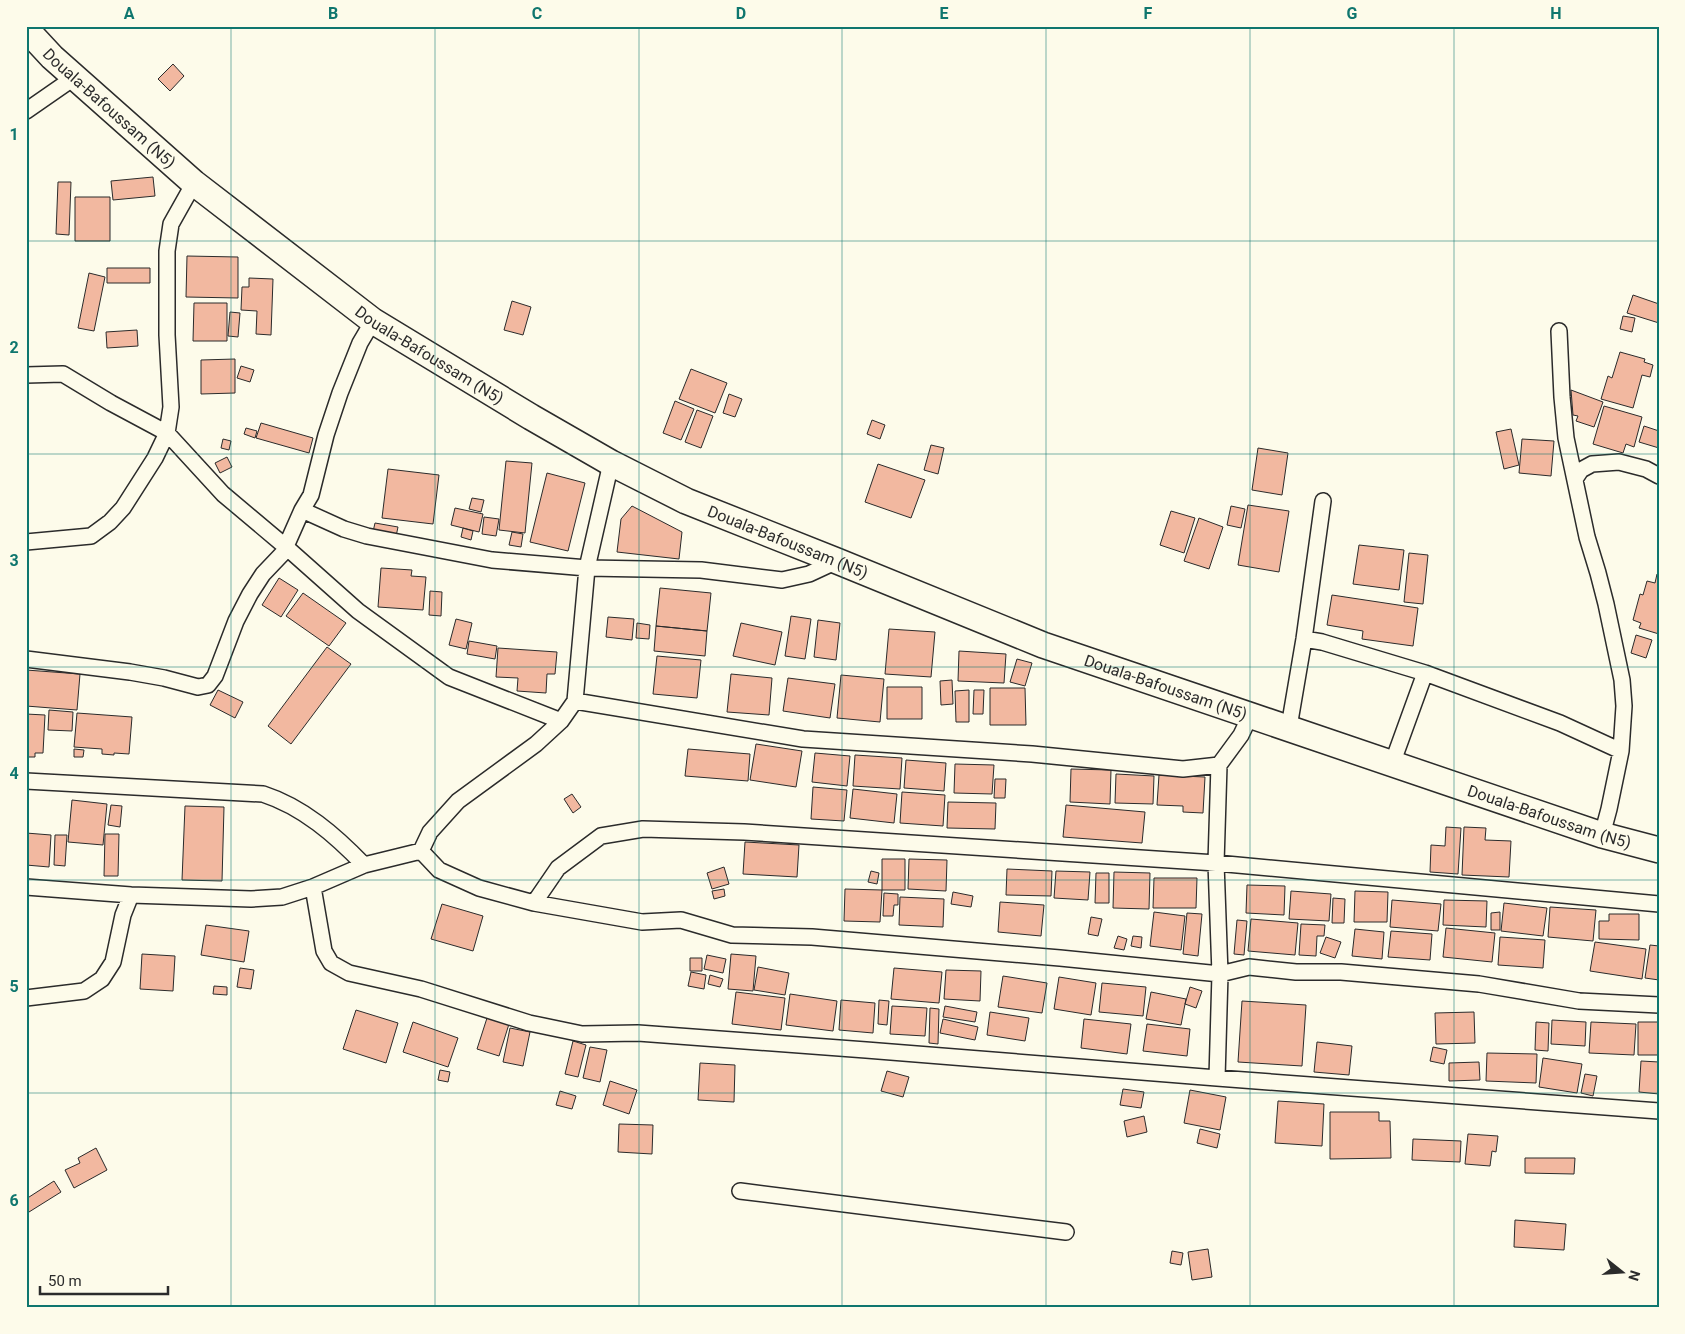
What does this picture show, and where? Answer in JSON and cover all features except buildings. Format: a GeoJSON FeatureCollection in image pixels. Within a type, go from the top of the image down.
{"type":"FeatureCollection","features":[{"type":"Feature","properties":{"kind":"highway","name":"Douala-Bafoussam (N5)"},"geometry":{"type":"LineString","coordinates":[[26,29],[52,57],[194,183],[373,321],[611,464],[686,502],[1043,645],[1250,716],[1289,727],[1602,835],[1659,850]]}},
{"type":"Feature","properties":{"kind":"street"},"geometry":{"type":"LineString","coordinates":[[26,111],[75,77]]}},
{"type":"Feature","properties":{"kind":"street"},"geometry":{"type":"LineString","coordinates":[[26,542],[91,536],[110,522],[123,508],[155,458],[167,433],[171,407],[167,325],[167,251],[171,224],[194,183]]}},
{"type":"Feature","properties":{"kind":"street"},"geometry":{"type":"LineString","coordinates":[[26,659],[155,676],[198,687],[208,685],[215,676],[236,621],[250,594],[263,574],[283,553],[302,510],[311,495],[326,435],[340,393],[360,342],[373,321]]}},
{"type":"Feature","properties":{"kind":"street"},"geometry":{"type":"LineString","coordinates":[[1559,330],[1566,438],[1587,537],[1606,604],[1622,680],[1624,706],[1621,751],[1602,835]]}},
{"type":"Feature","properties":{"kind":"street"},"geometry":{"type":"LineString","coordinates":[[26,375],[63,374],[111,403],[167,433],[223,494],[358,611],[449,677],[561,722]]}},
{"type":"Feature","properties":{"kind":"street"},"geometry":{"type":"LineString","coordinates":[[1575,479],[1581,470],[1592,464],[1619,462],[1646,469],[1659,476]]}},
{"type":"Feature","properties":{"kind":"street"},"geometry":{"type":"LineString","coordinates":[[421,851],[430,832],[458,801],[536,744],[561,722],[575,701],[588,568],[611,464]]}},
{"type":"Feature","properties":{"kind":"street"},"geometry":{"type":"LineString","coordinates":[[1289,727],[1304,639],[1323,502]]}},
{"type":"Feature","properties":{"kind":"street"},"geometry":{"type":"LineString","coordinates":[[302,510],[344,529],[367,536],[492,560],[588,568],[701,570],[782,580],[809,574],[837,561]]}},
{"type":"Feature","properties":{"kind":"street"},"geometry":{"type":"LineString","coordinates":[[1304,639],[1322,642],[1426,673],[1560,724],[1621,751]]}},
{"type":"Feature","properties":{"kind":"street"},"geometry":{"type":"LineString","coordinates":[[1392,764],[1426,673]]}},
{"type":"Feature","properties":{"kind":"street"},"geometry":{"type":"LineString","coordinates":[[575,701],[803,739],[1032,754],[1183,769],[1219,765]]}},
{"type":"Feature","properties":{"kind":"street"},"geometry":{"type":"LineString","coordinates":[[1217,1078],[1220,974],[1216,862],[1219,765],[1241,735],[1250,716]]}},
{"type":"Feature","properties":{"kind":"street"},"geometry":{"type":"LineString","coordinates":[[26,781],[263,794],[277,799],[315,821],[332,834],[364,865]]}},
{"type":"Feature","properties":{"kind":"street"},"geometry":{"type":"LineString","coordinates":[[534,903],[558,868],[601,836],[643,829],[744,832],[1216,862],[1659,904]]}},
{"type":"Feature","properties":{"kind":"street"},"geometry":{"type":"LineString","coordinates":[[26,887],[131,895],[251,899],[282,897],[313,887],[364,865],[421,851]]}},
{"type":"Feature","properties":{"kind":"street"},"geometry":{"type":"LineString","coordinates":[[421,851],[439,870],[479,888],[534,903],[642,922],[681,920],[732,935],[812,937],[1050,957],[1220,974],[1249,967],[1296,972],[1341,972],[1479,984],[1579,1001],[1659,1005]]}},
{"type":"Feature","properties":{"kind":"street"},"geometry":{"type":"LineString","coordinates":[[313,887],[324,951],[331,963],[350,973],[420,989],[528,1023],[582,1034],[648,1034],[876,1050],[1659,1111]]}},
{"type":"Feature","properties":{"kind":"street"},"geometry":{"type":"LineString","coordinates":[[26,998],[84,991],[102,979],[113,962],[123,915],[131,895]]}},
{"type":"Feature","properties":{"kind":"street"},"geometry":{"type":"LineString","coordinates":[[740,1191],[1066,1232]]}}]}
